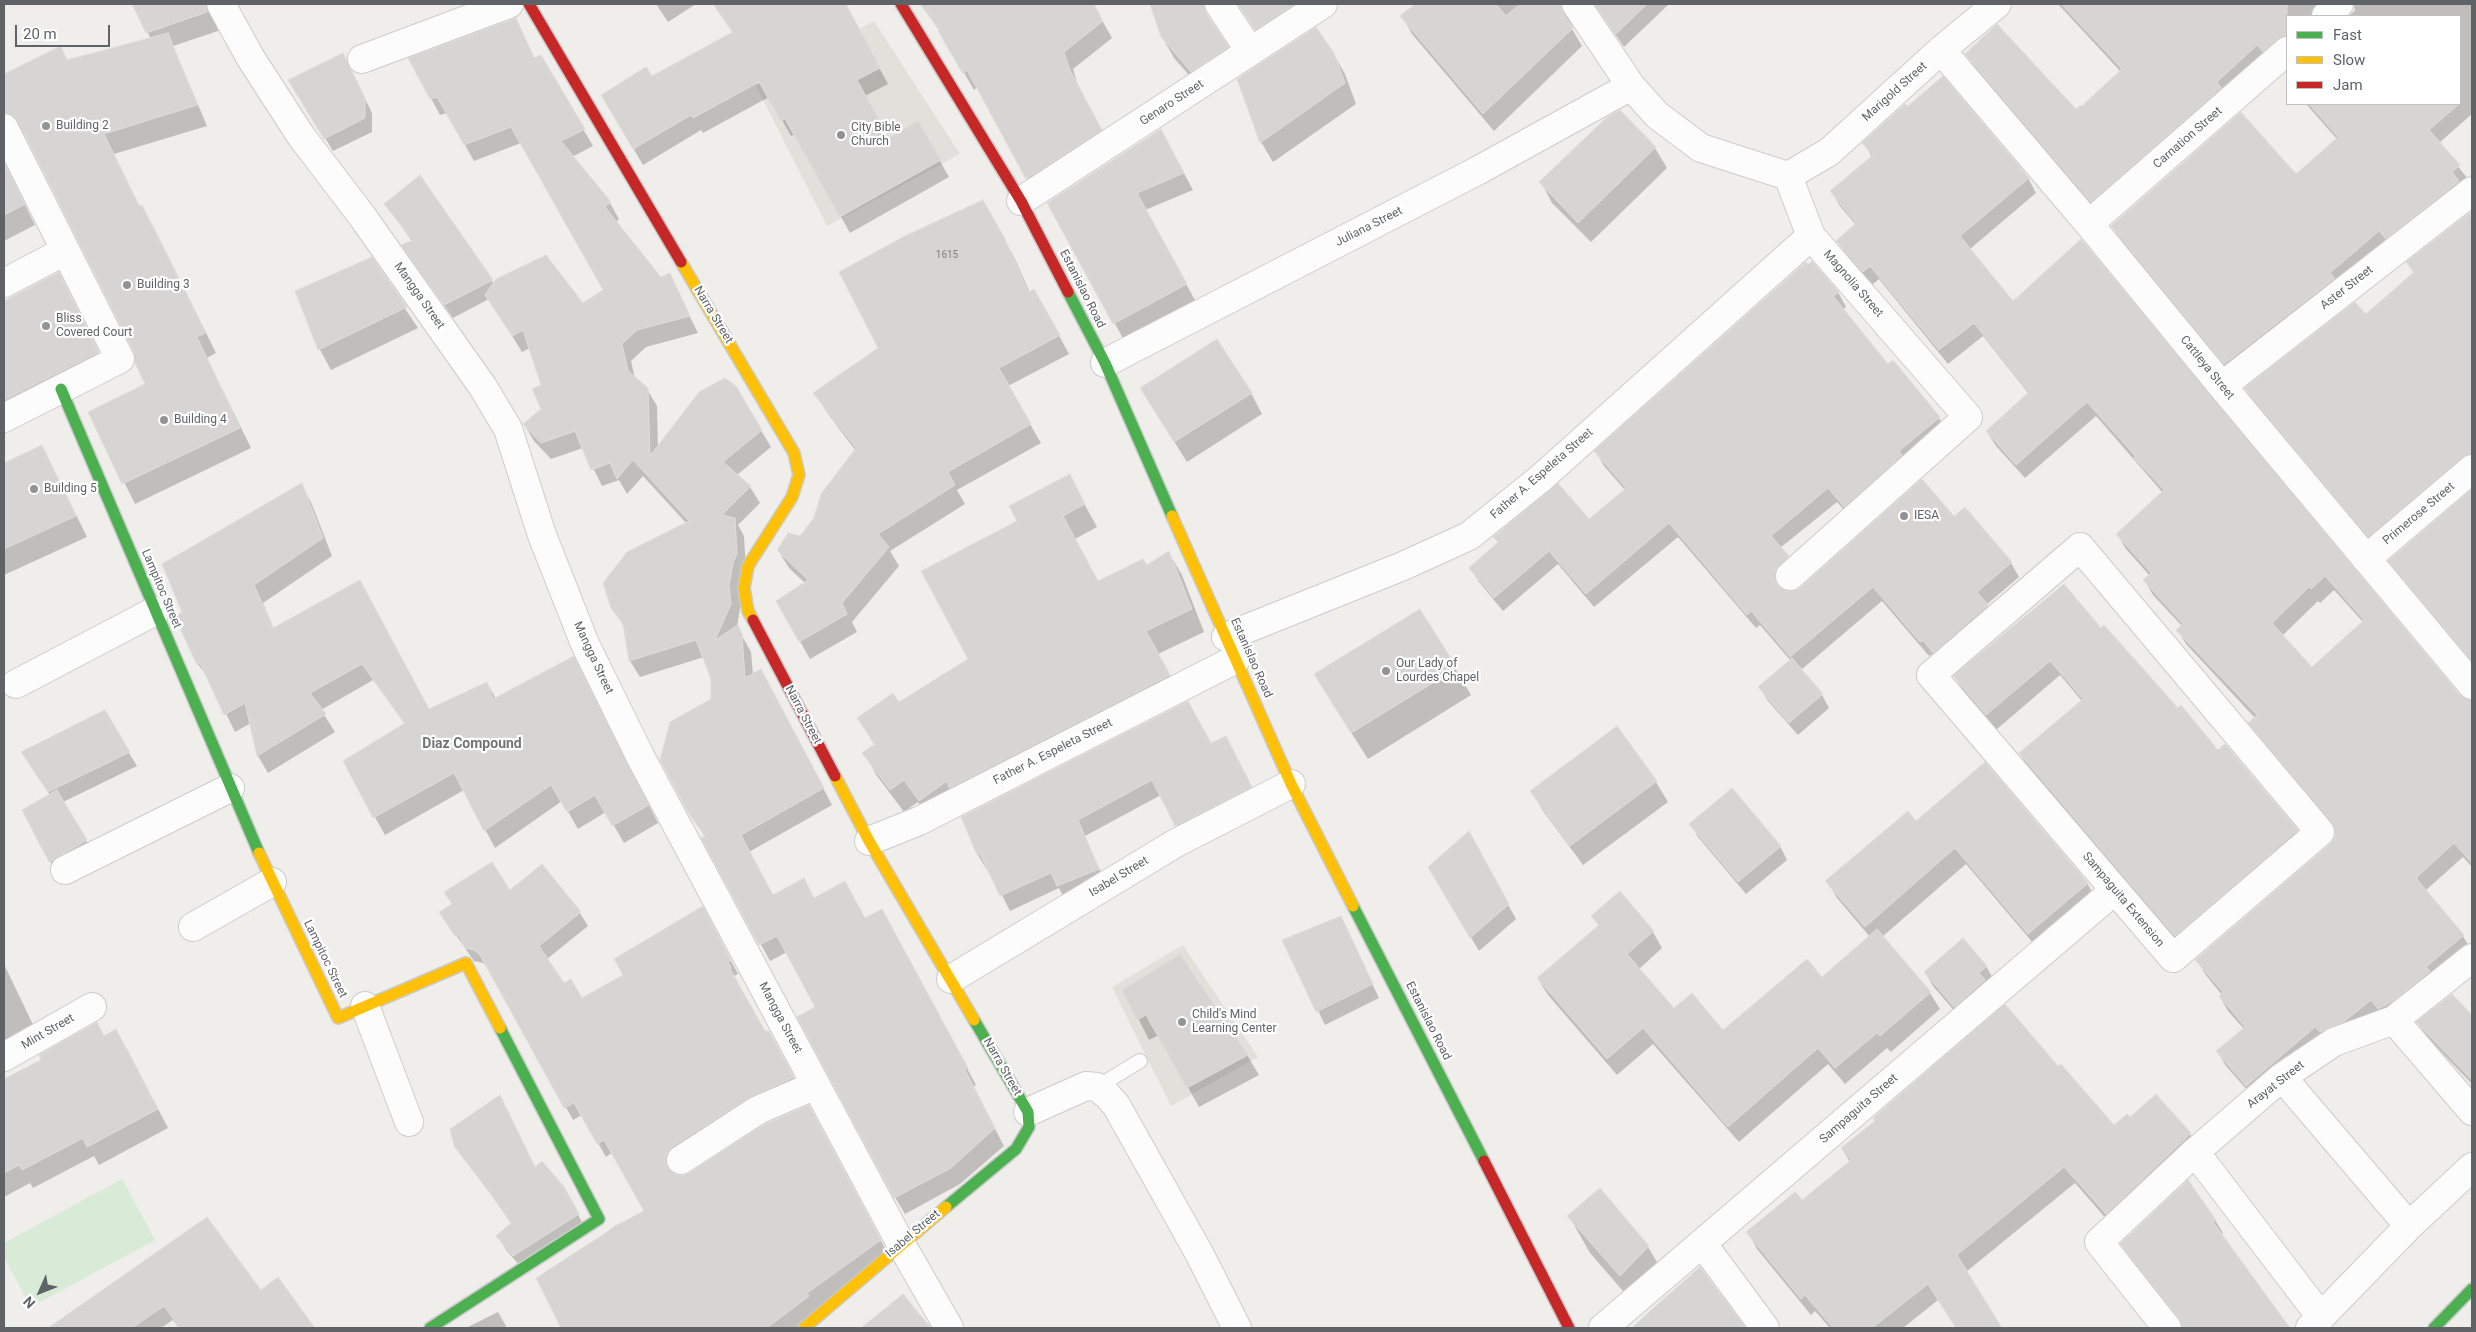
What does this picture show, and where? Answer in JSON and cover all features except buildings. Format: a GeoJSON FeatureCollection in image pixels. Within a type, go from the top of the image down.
{"type":"FeatureCollection","features":[{"type":"Feature","properties":{"kind":"main road","name":"Narra Street"},"geometry":{"type":"LineString","coordinates":[[529,4],[794,453],[799,475],[792,497],[748,566],[744,588],[748,611],[869,841],[1028,1112]]}},
{"type":"Feature","properties":{"kind":"main road","name":"Estanislao Road"},"geometry":{"type":"LineString","coordinates":[[901,4],[1021,201],[1105,364],[1291,784],[1569,1328]]}},
{"type":"Feature","properties":{"kind":"main road","name":"Lampitoc Street"},"geometry":{"type":"LineString","coordinates":[[61,389],[230,788],[272,882],[338,1018],[466,963],[599,1220],[430,1328]]}},
{"type":"Feature","properties":{"kind":"main road","name":"Isabel Street"},"geometry":{"type":"LineString","coordinates":[[804,1328],[901,1244],[1016,1149],[1029,1127],[1028,1112]]}},
{"type":"Feature","properties":{"kind":"main road"},"geometry":{"type":"LineString","coordinates":[[2434,1328],[2472,1289]]}},
{"type":"Feature","properties":{"kind":"street","name":"Mangga Street"},"geometry":{"type":"LineString","coordinates":[[221,4],[250,57],[301,136],[362,216],[471,371],[508,429],[542,535],[584,644],[641,758],[901,1244],[949,1328]]}},
{"type":"Feature","properties":{"kind":"street"},"geometry":{"type":"LineString","coordinates":[[362,59],[509,4]]}},
{"type":"Feature","properties":{"kind":"street"},"geometry":{"type":"LineString","coordinates":[[1219,4],[1250,51]]}},
{"type":"Feature","properties":{"kind":"street","name":"Genaro Street"},"geometry":{"type":"LineString","coordinates":[[1021,201],[1322,4]]}},
{"type":"Feature","properties":{"kind":"street"},"geometry":{"type":"LineString","coordinates":[[1576,4],[1631,86],[1657,115],[1701,148],[1788,176]]}},
{"type":"Feature","properties":{"kind":"street","name":"Marigold Street"},"geometry":{"type":"LineString","coordinates":[[1788,176],[1829,152],[1941,50],[1997,4]]}},
{"type":"Feature","properties":{"kind":"street"},"geometry":{"type":"LineString","coordinates":[[2312,4],[2324,15]]}},
{"type":"Feature","properties":{"kind":"street"},"geometry":{"type":"LineString","coordinates":[[2326,15],[2339,4]]}},
{"type":"Feature","properties":{"kind":"street","name":"Cattleya Street"},"geometry":{"type":"LineString","coordinates":[[1941,50],[2089,224],[2472,685]]}},
{"type":"Feature","properties":{"kind":"street","name":"Carnation Street"},"geometry":{"type":"LineString","coordinates":[[2089,224],[2286,52]]}},
{"type":"Feature","properties":{"kind":"street","name":"Juliana Street"},"geometry":{"type":"LineString","coordinates":[[1105,364],[1477,171],[1631,86]]}},
{"type":"Feature","properties":{"kind":"street"},"geometry":{"type":"LineString","coordinates":[[4,128],[120,359],[4,418]]}},
{"type":"Feature","properties":{"kind":"street","name":"Magnolia Street"},"geometry":{"type":"LineString","coordinates":[[1788,176],[1812,236],[1968,417],[1790,576]]}},
{"type":"Feature","properties":{"kind":"street","name":"Aster Street"},"geometry":{"type":"LineString","coordinates":[[2222,386],[2472,191]]}},
{"type":"Feature","properties":{"kind":"street","name":"Father A. Espeleta Street"},"geometry":{"type":"LineString","coordinates":[[869,841],[919,821],[1231,648],[1469,536],[1541,478],[1812,236]]}},
{"type":"Feature","properties":{"kind":"street"},"geometry":{"type":"LineString","coordinates":[[4,282],[65,251]]}},
{"type":"Feature","properties":{"kind":"street","name":"Primerose Street"},"geometry":{"type":"LineString","coordinates":[[2366,558],[2472,469]]}},
{"type":"Feature","properties":{"kind":"street","name":"Sampaguita Extension"},"geometry":{"type":"LineString","coordinates":[[2080,547],[2320,832],[2173,958],[2115,890],[1931,675],[2080,547]]}},
{"type":"Feature","properties":{"kind":"street"},"geometry":{"type":"LineString","coordinates":[[16,684],[155,612]]}},
{"type":"Feature","properties":{"kind":"street","name":"Isabel Street"},"geometry":{"type":"LineString","coordinates":[[951,979],[1176,842],[1291,784]]}},
{"type":"Feature","properties":{"kind":"street"},"geometry":{"type":"LineString","coordinates":[[64,870],[230,788]]}},
{"type":"Feature","properties":{"kind":"street"},"geometry":{"type":"LineString","coordinates":[[193,927],[272,882]]}},
{"type":"Feature","properties":{"kind":"street","name":"Sampaguita Street"},"geometry":{"type":"LineString","coordinates":[[1603,1328],[2115,890]]}},
{"type":"Feature","properties":{"kind":"street","name":"Arayat Street"},"geometry":{"type":"LineString","coordinates":[[2167,1328],[2099,1242],[2196,1152],[2282,1077],[2334,1042],[2394,1020],[2472,958]]}},
{"type":"Feature","properties":{"kind":"street"},"geometry":{"type":"LineString","coordinates":[[365,1006],[410,1122]]}},
{"type":"Feature","properties":{"kind":"street","name":"Mint Street"},"geometry":{"type":"LineString","coordinates":[[4,1057],[92,1007]]}},
{"type":"Feature","properties":{"kind":"street"},"geometry":{"type":"LineString","coordinates":[[2394,1020],[2472,1111]]}},
{"type":"Feature","properties":{"kind":"street"},"geometry":{"type":"LineString","coordinates":[[2282,1077],[2409,1226]]}},
{"type":"Feature","properties":{"kind":"street"},"geometry":{"type":"LineString","coordinates":[[681,1160],[758,1110],[816,1085]]}},
{"type":"Feature","properties":{"kind":"street"},"geometry":{"type":"LineString","coordinates":[[1028,1112],[1086,1086],[1097,1087],[1116,1105],[1199,1253],[1237,1328]]}},
{"type":"Feature","properties":{"kind":"street"},"geometry":{"type":"LineString","coordinates":[[2196,1152],[2316,1323],[2409,1226],[2472,1166]]}},
{"type":"Feature","properties":{"kind":"street"},"geometry":{"type":"LineString","coordinates":[[1702,1243],[1765,1328]]}},
{"type":"Feature","properties":{"kind":"lane"},"geometry":{"type":"LineString","coordinates":[[1097,1087],[1140,1061]]}},
{"type":"Feature","properties":{"kind":"shaded area"},"geometry":{"type":"Polygon","coordinates":[[[874,21],[960,154],[827,226],[756,86],[874,21]]]}},
{"type":"Feature","properties":{"kind":"shaded area","name":"Child's Mind Learning Center"},"geometry":{"type":"Polygon","coordinates":[[[1183,945],[1258,1057],[1171,1106],[1112,987],[1183,945]]]}},
{"type":"Feature","properties":{"kind":"green space"},"geometry":{"type":"Polygon","coordinates":[[[122,1179],[155,1240],[31,1307],[4,1258],[4,1243],[122,1179]]]}},
{"type":"Feature","properties":{"kind":"traffic: fast"},"geometry":{"type":"LineString","coordinates":[[1068,292],[1105,363],[1172,516]]}},
{"type":"Feature","properties":{"kind":"traffic: fast"},"geometry":{"type":"LineString","coordinates":[[61,389],[259,853]]}},
{"type":"Feature","properties":{"kind":"traffic: fast"},"geometry":{"type":"LineString","coordinates":[[1353,906],[1484,1161]]}},
{"type":"Feature","properties":{"kind":"traffic: fast"},"geometry":{"type":"LineString","coordinates":[[946,1207],[1016,1149],[1029,1127],[1028,1112],[974,1020]]}},
{"type":"Feature","properties":{"kind":"traffic: fast"},"geometry":{"type":"LineString","coordinates":[[430,1328],[599,1219],[500,1028]]}},
{"type":"Feature","properties":{"kind":"traffic: fast"},"geometry":{"type":"LineString","coordinates":[[2434,1328],[2472,1289]]}},
{"type":"Feature","properties":{"kind":"traffic: slow"},"geometry":{"type":"LineString","coordinates":[[681,262],[794,453],[799,475],[792,497],[748,566],[744,588],[748,611],[753,620]]}},
{"type":"Feature","properties":{"kind":"traffic: slow"},"geometry":{"type":"LineString","coordinates":[[1172,516],[1291,784],[1353,906]]}},
{"type":"Feature","properties":{"kind":"traffic: slow"},"geometry":{"type":"LineString","coordinates":[[835,776],[869,841],[974,1020]]}},
{"type":"Feature","properties":{"kind":"traffic: slow"},"geometry":{"type":"LineString","coordinates":[[259,853],[338,1018],[466,963],[500,1028]]}},
{"type":"Feature","properties":{"kind":"traffic: slow"},"geometry":{"type":"LineString","coordinates":[[804,1328],[946,1207]]}},
{"type":"Feature","properties":{"kind":"traffic: jam"},"geometry":{"type":"LineString","coordinates":[[529,4],[681,262]]}},
{"type":"Feature","properties":{"kind":"traffic: jam"},"geometry":{"type":"LineString","coordinates":[[901,4],[1021,201],[1068,292]]}},
{"type":"Feature","properties":{"kind":"traffic: jam"},"geometry":{"type":"LineString","coordinates":[[753,620],[835,776]]}},
{"type":"Feature","properties":{"kind":"traffic: jam"},"geometry":{"type":"LineString","coordinates":[[1484,1161],[1569,1328]]}},
{"type":"Feature","properties":{"kind":"place","name":"Building 2"},"geometry":{"type":"Point","coordinates":[46,126]}},
{"type":"Feature","properties":{"kind":"place","name":"City Bible Church"},"geometry":{"type":"Point","coordinates":[841,135]}},
{"type":"Feature","properties":{"kind":"place","name":"Building 3"},"geometry":{"type":"Point","coordinates":[127,285]}},
{"type":"Feature","properties":{"kind":"place","name":"Bliss Covered Court"},"geometry":{"type":"Point","coordinates":[46,326]}},
{"type":"Feature","properties":{"kind":"place","name":"Building 4"},"geometry":{"type":"Point","coordinates":[164,420]}},
{"type":"Feature","properties":{"kind":"place","name":"Building 5"},"geometry":{"type":"Point","coordinates":[34,489]}},
{"type":"Feature","properties":{"kind":"place","name":"IESA"},"geometry":{"type":"Point","coordinates":[1904,516]}},
{"type":"Feature","properties":{"kind":"place","name":"Our Lady of Lourdes Chapel"},"geometry":{"type":"Point","coordinates":[1386,671]}},
{"type":"Feature","properties":{"kind":"place","name":"Child's Mind Learning Center"},"geometry":{"type":"Point","coordinates":[1182,1022]}},
{"type":"Feature","properties":{"kind":"district","name":"Diaz Compound"},"geometry":{"type":"Point","coordinates":[472,744]}}]}
